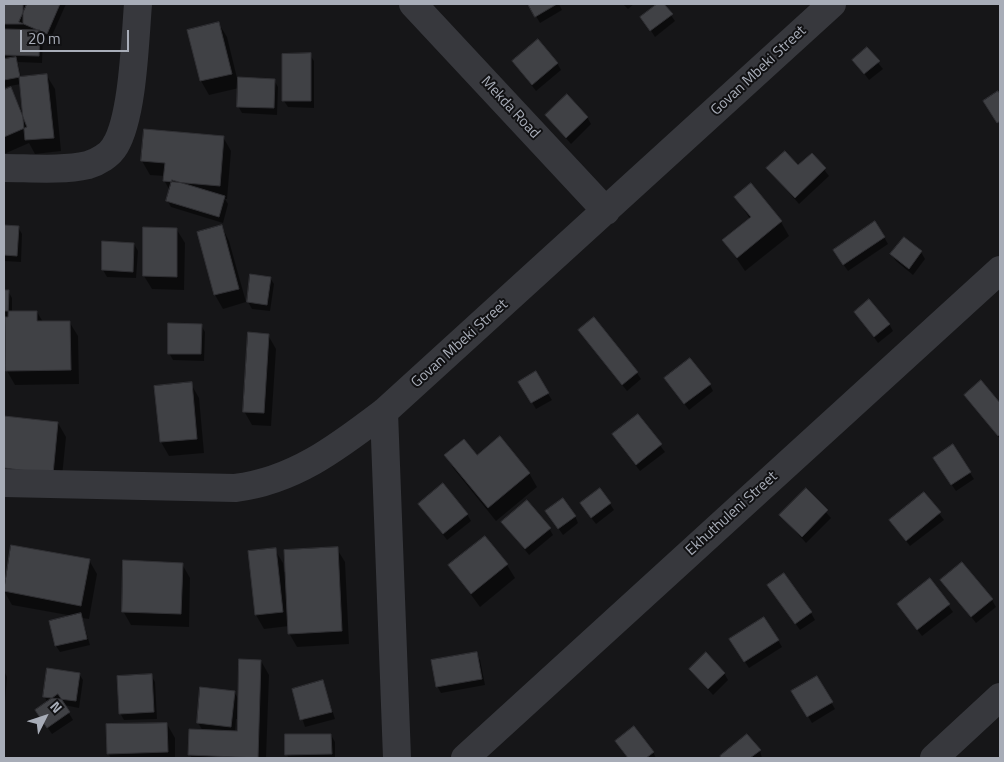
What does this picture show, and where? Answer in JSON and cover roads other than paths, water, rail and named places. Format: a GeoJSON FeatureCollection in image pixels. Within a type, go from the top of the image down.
{"type":"FeatureCollection","features":[{"type":"Feature","properties":{"kind":"street"},"geometry":{"type":"LineString","coordinates":[[4,168],[88,165],[104,158],[115,147],[124,128],[138,4]]}},
{"type":"Feature","properties":{"kind":"street","name":"Mekda Road"},"geometry":{"type":"LineString","coordinates":[[414,4],[606,211]]}},
{"type":"Feature","properties":{"kind":"street","name":"Govan Mbeki Street"},"geometry":{"type":"LineString","coordinates":[[4,483],[211,489],[257,485],[302,469],[336,448],[384,412],[832,4]]}},
{"type":"Feature","properties":{"kind":"street","name":"Ekhuthuleni Street"},"geometry":{"type":"LineString","coordinates":[[465,758],[1000,270]]}},
{"type":"Feature","properties":{"kind":"street"},"geometry":{"type":"LineString","coordinates":[[384,412],[397,758]]}},
{"type":"Feature","properties":{"kind":"street"},"geometry":{"type":"LineString","coordinates":[[934,758],[1000,697]]}}]}
